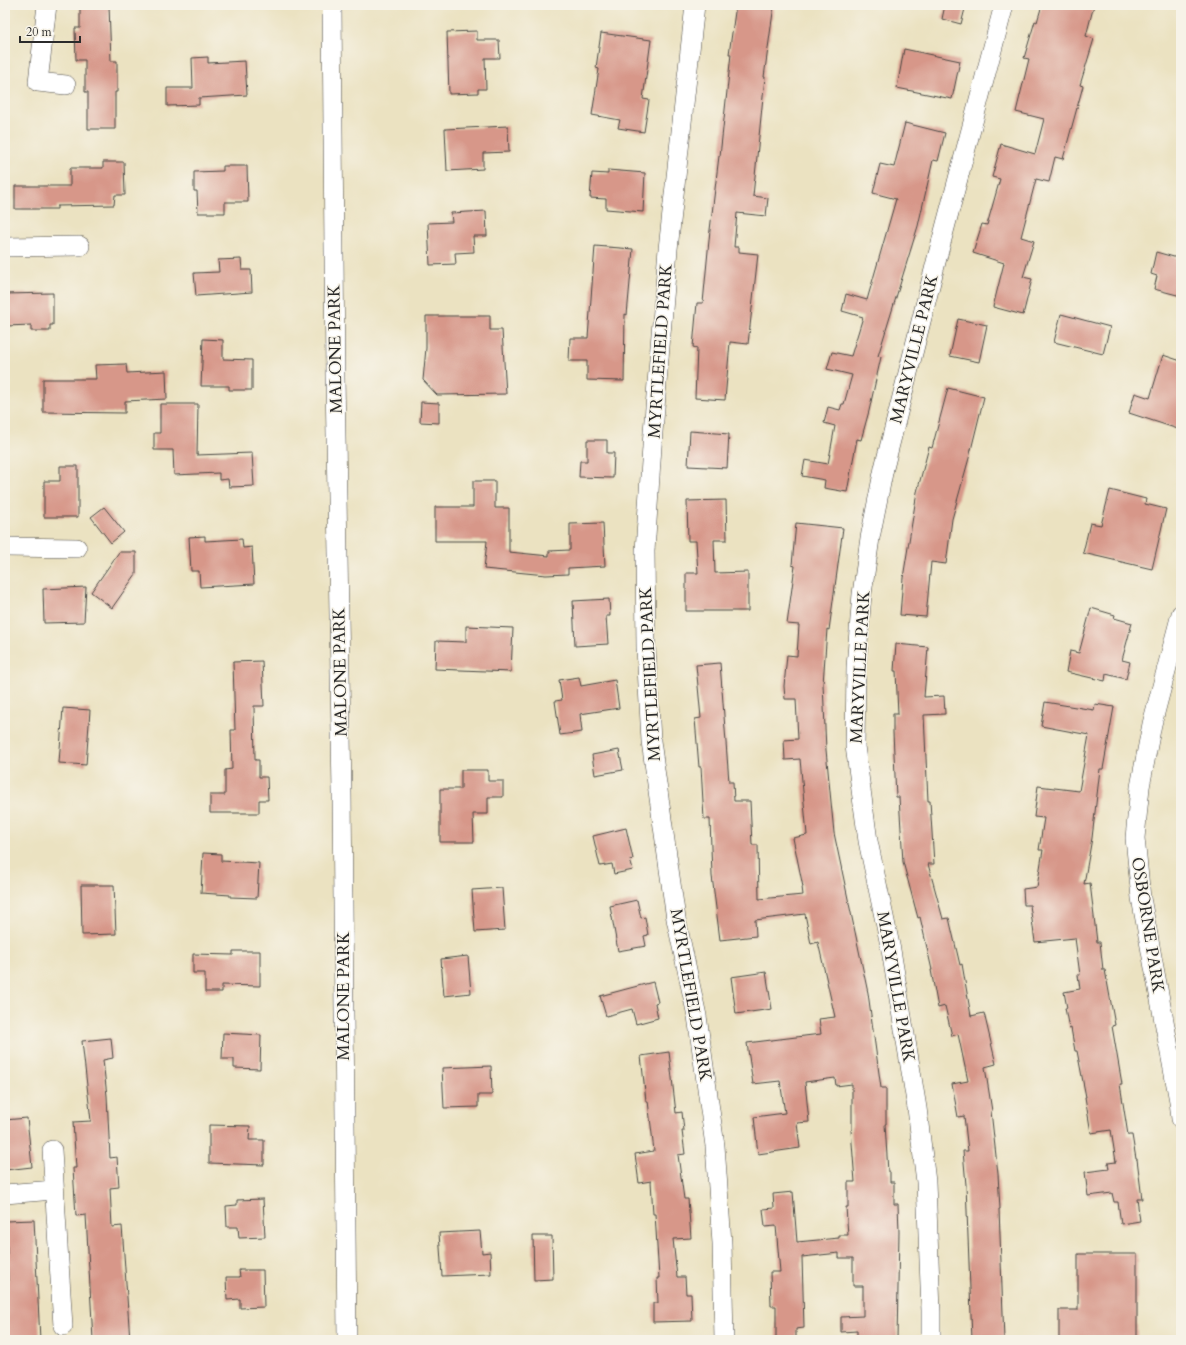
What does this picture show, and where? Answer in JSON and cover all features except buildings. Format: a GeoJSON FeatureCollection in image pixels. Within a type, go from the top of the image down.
{"type":"FeatureCollection","features":[{"type":"Feature","properties":{"kind":"street"},"geometry":{"type":"LineString","coordinates":[[47,5],[38,82],[66,85]]}},
{"type":"Feature","properties":{"kind":"street","name":"MALONE PARK"},"geometry":{"type":"LineString","coordinates":[[332,5],[335,377],[342,793],[346,1340]]}},
{"type":"Feature","properties":{"kind":"street","name":"MYRTLEFIELD PARK"},"geometry":{"type":"LineString","coordinates":[[695,5],[668,250],[655,408],[645,551],[646,648],[651,741],[676,919],[697,1016],[715,1146],[722,1242],[724,1340]]}},
{"type":"Feature","properties":{"kind":"street","name":"MARYVILLE PARK"},"geometry":{"type":"LineString","coordinates":[[931,1340],[926,1182],[913,1084],[891,950],[868,841],[855,746],[856,667],[862,594],[868,552],[884,468],[937,258],[1004,5]]}},
{"type":"Feature","properties":{"kind":"street"},"geometry":{"type":"LineString","coordinates":[[5,247],[80,246]]}},
{"type":"Feature","properties":{"kind":"street"},"geometry":{"type":"LineString","coordinates":[[5,547],[77,548]]}},
{"type":"Feature","properties":{"kind":"street","name":"OSBORNE PARK"},"geometry":{"type":"LineString","coordinates":[[1181,614],[1152,724],[1140,787],[1135,838],[1141,898],[1179,1101],[1181,1119]]}},
{"type":"Feature","properties":{"kind":"street"},"geometry":{"type":"LineString","coordinates":[[52,1150],[63,1326]]}},
{"type":"Feature","properties":{"kind":"street"},"geometry":{"type":"LineString","coordinates":[[5,1194],[54,1190]]}}]}
